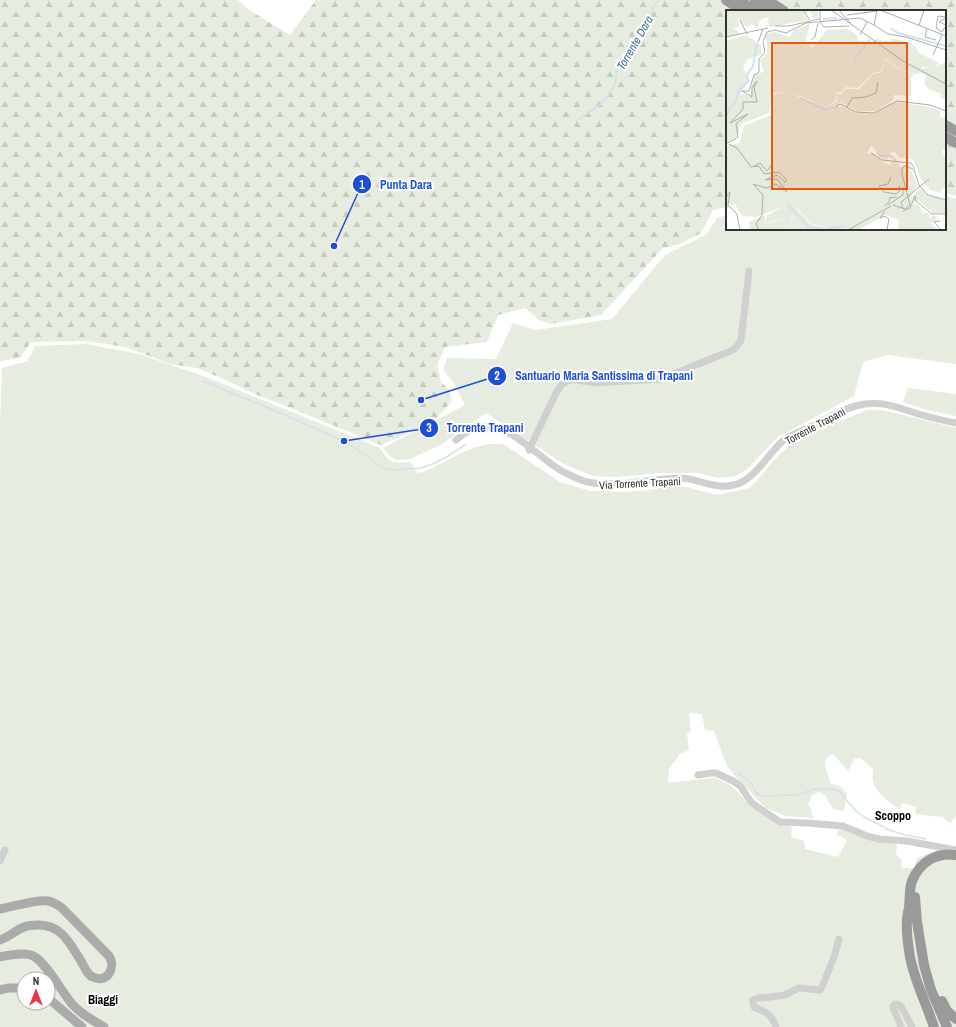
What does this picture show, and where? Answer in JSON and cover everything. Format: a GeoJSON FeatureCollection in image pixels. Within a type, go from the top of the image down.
{"type":"FeatureCollection","features":[{"type":"Feature","properties":{"kind":"highway"},"geometry":{"type":"LineString","coordinates":[[726,0],[741,10]]}},
{"type":"Feature","properties":{"kind":"highway"},"geometry":{"type":"LineString","coordinates":[[739,0],[754,10]]}},
{"type":"Feature","properties":{"kind":"highway"},"geometry":{"type":"LineString","coordinates":[[755,0],[770,10]]}},
{"type":"Feature","properties":{"kind":"highway"},"geometry":{"type":"LineString","coordinates":[[767,0],[782,10]]}},
{"type":"Feature","properties":{"kind":"highway"},"geometry":{"type":"LineString","coordinates":[[946,125],[956,131]]}},
{"type":"Feature","properties":{"kind":"highway"},"geometry":{"type":"LineString","coordinates":[[946,138],[956,143]]}},
{"type":"Feature","properties":{"kind":"highway"},"geometry":{"type":"LineString","coordinates":[[940,1027],[923,983],[916,955],[909,908],[910,891],[912,881],[921,866],[928,860],[944,854],[956,855]]}},
{"type":"Feature","properties":{"kind":"highway"},"geometry":{"type":"LineString","coordinates":[[947,1027],[931,990],[922,953],[917,922],[915,891],[919,879],[925,870],[934,863],[945,859],[956,860]]}},
{"type":"Feature","properties":{"kind":"highway"},"geometry":{"type":"LineString","coordinates":[[909,908],[906,919],[910,957],[917,984],[934,1027]]}},
{"type":"Feature","properties":{"kind":"highway"},"geometry":{"type":"LineString","coordinates":[[920,938],[941,999],[947,1011],[956,1018]]}},
{"type":"Feature","properties":{"kind":"main road"},"geometry":{"type":"LineString","coordinates":[[0,909],[40,900],[54,903],[62,908],[109,956],[112,962],[112,968],[106,977],[97,979],[92,977],[87,972],[65,937],[50,926],[27,926],[0,940]]}},
{"type":"Feature","properties":{"kind":"main road"},"geometry":{"type":"LineString","coordinates":[[0,957],[25,954],[35,957],[44,965],[74,1007],[104,1027]]}},
{"type":"Feature","properties":{"kind":"main road"},"geometry":{"type":"LineString","coordinates":[[0,990],[16,988]]}},
{"type":"Feature","properties":{"kind":"main road"},"geometry":{"type":"LineString","coordinates":[[56,1005],[82,1027]]}},
{"type":"Feature","properties":{"kind":"street"},"geometry":{"type":"LineString","coordinates":[[530,449],[556,393],[560,386],[565,382],[574,380],[595,383],[661,379],[733,350],[741,340],[749,271]]}},
{"type":"Feature","properties":{"kind":"street","name":"Via Torrente Trapani"},"geometry":{"type":"LineString","coordinates":[[456,440],[480,430],[496,430],[510,436],[530,449],[559,472],[592,486],[621,486],[682,480],[723,489],[740,485],[754,477],[778,450],[790,440],[816,428],[842,413],[858,408],[874,406],[892,407],[908,413],[956,424]]}},
{"type":"Feature","properties":{"kind":"street"},"geometry":{"type":"LineString","coordinates":[[698,775],[716,773],[735,782],[741,787],[751,802],[780,822],[843,826],[867,836],[879,839],[906,841],[956,850]]}},
{"type":"Feature","properties":{"kind":"street"},"geometry":{"type":"LineString","coordinates":[[0,861],[5,850]]}},
{"type":"Feature","properties":{"kind":"street"},"geometry":{"type":"LineString","coordinates":[[776,1027],[773,1018],[764,1011],[754,1007],[753,1000],[758,998],[785,995],[799,988],[820,990],[834,957],[839,939]]}},
{"type":"Feature","properties":{"kind":"street"},"geometry":{"type":"LineString","coordinates":[[901,1027],[893,1007],[895,1004],[901,1006],[912,1027]]}},
{"type":"Feature","properties":{"kind":"green space"},"geometry":{"type":"Polygon","coordinates":[[[0,0],[238,0],[246,8],[290,35],[316,0],[956,0],[956,196],[946,193],[946,10],[726,10],[726,207],[713,210],[701,233],[680,244],[663,248],[601,315],[550,324],[539,320],[525,308],[498,315],[487,342],[445,347],[437,365],[441,382],[450,391],[452,401],[432,423],[381,445],[255,394],[197,368],[170,364],[128,348],[83,341],[31,342],[20,358],[0,361],[0,0]]]}},
{"type":"Feature","properties":{"kind":"green space"},"geometry":{"type":"Polygon","coordinates":[[[946,196],[956,199],[956,364],[888,355],[863,362],[854,396],[778,437],[749,468],[736,476],[718,478],[698,473],[660,473],[617,477],[593,476],[564,464],[486,413],[442,444],[410,459],[396,460],[383,448],[465,405],[454,383],[443,370],[447,358],[496,359],[513,323],[536,330],[612,319],[665,255],[706,235],[717,218],[726,215],[726,230],[946,230],[946,196]]]}},
{"type":"Feature","properties":{"kind":"green space"},"geometry":{"type":"Polygon","coordinates":[[[86,344],[139,354],[206,377],[380,448],[389,460],[395,462],[411,462],[417,473],[428,470],[475,447],[503,444],[560,482],[590,491],[625,492],[679,485],[718,495],[749,488],[772,462],[795,440],[867,410],[880,410],[895,413],[956,428],[956,816],[950,823],[943,817],[915,813],[916,807],[902,803],[900,809],[881,794],[873,782],[873,769],[860,758],[854,759],[848,771],[833,754],[826,758],[825,767],[830,783],[841,787],[847,793],[844,811],[833,809],[825,795],[819,792],[812,795],[808,803],[814,818],[786,816],[766,808],[727,766],[714,731],[705,730],[702,714],[689,713],[691,730],[687,734],[689,750],[680,754],[669,769],[668,783],[715,778],[728,784],[738,792],[748,804],[777,824],[792,827],[791,837],[804,841],[805,849],[838,857],[847,840],[836,834],[841,828],[872,841],[897,844],[896,854],[901,860],[902,868],[914,868],[917,858],[937,850],[956,852],[956,1027],[0,1027],[0,422],[2,368],[28,361],[35,346],[86,344]]]}},
{"type":"Feature","properties":{"kind":"green space"},"geometry":{"type":"Polygon","coordinates":[[[908,388],[956,394],[956,416],[924,409],[903,402],[908,388]]]}},
{"type":"Feature","properties":{"kind":"waterway","name":"Torrente Dara"},"geometry":{"type":"LineString","coordinates":[[579,119],[589,113],[608,96],[614,86],[620,62],[637,41],[652,9],[658,0]]}},
{"type":"Feature","properties":{"kind":"waterway","name":"Torrente Trapani"},"geometry":{"type":"LineString","coordinates":[[203,381],[344,441],[382,468],[396,470],[421,468],[435,463],[465,445]]}},
{"type":"Feature","properties":{"kind":"waterway"},"geometry":{"type":"LineString","coordinates":[[739,773],[750,782],[756,793],[763,796],[797,795],[815,789],[837,790],[856,811],[866,818],[886,829],[905,835],[926,839]]}},
{"type":"Feature","properties":{"kind":"place","name":"Punta Dara"},"geometry":{"type":"Point","coordinates":[334,246]}},
{"type":"Feature","properties":{"kind":"place","name":"Santuario Maria Santissima di Trapani"},"geometry":{"type":"Point","coordinates":[421,400]}},
{"type":"Feature","properties":{"kind":"place","name":"Torrente Trapani"},"geometry":{"type":"Point","coordinates":[344,441]}},
{"type":"Feature","properties":{"kind":"district","name":"Scoppo"},"geometry":{"type":"Point","coordinates":[893,816]}},
{"type":"Feature","properties":{"kind":"district","name":"Biaggi"},"geometry":{"type":"Point","coordinates":[103,1000]}}]}
